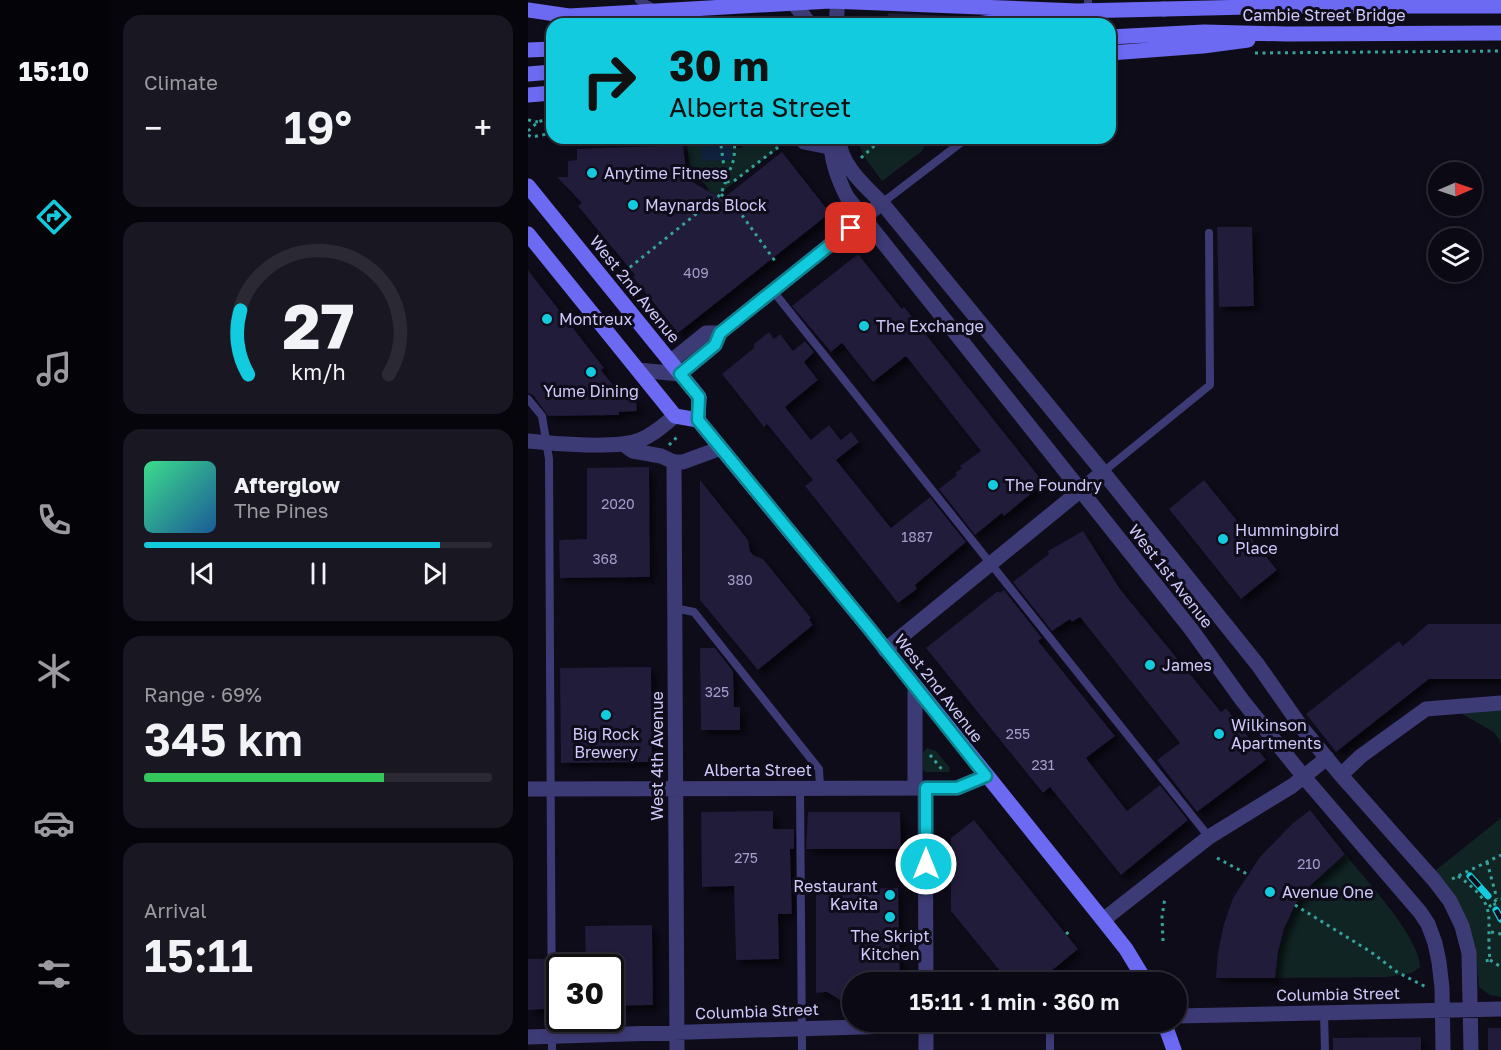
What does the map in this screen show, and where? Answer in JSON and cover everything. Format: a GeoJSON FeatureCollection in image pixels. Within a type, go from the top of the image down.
{"type":"FeatureCollection","features":[{"type":"Feature","properties":{"kind":"main road"},"geometry":{"type":"LineString","coordinates":[[528,10],[568,16],[830,1],[1082,5]]}},
{"type":"Feature","properties":{"kind":"main road","name":"Cambie Street Bridge"},"geometry":{"type":"LineString","coordinates":[[1010,18],[1082,5],[1501,7]]}},
{"type":"Feature","properties":{"kind":"main road","name":"Cambie Street Bridge"},"geometry":{"type":"LineString","coordinates":[[1116,37],[1204,32],[1501,33]]}},
{"type":"Feature","properties":{"kind":"main road"},"geometry":{"type":"LineString","coordinates":[[1116,53],[1203,46],[1286,34]]}},
{"type":"Feature","properties":{"kind":"main road"},"geometry":{"type":"LineString","coordinates":[[528,50],[546,49]]}},
{"type":"Feature","properties":{"kind":"main road"},"geometry":{"type":"LineString","coordinates":[[528,74],[546,72]]}},
{"type":"Feature","properties":{"kind":"main road","name":"West 2nd Avenue"},"geometry":{"type":"LineString","coordinates":[[528,186],[699,397],[698,420],[1126,949],[1140,972]]}},
{"type":"Feature","properties":{"kind":"main road"},"geometry":{"type":"LineString","coordinates":[[528,234],[675,416],[698,420]]}},
{"type":"Feature","properties":{"kind":"main road"},"geometry":{"type":"LineString","coordinates":[[1168,1032],[1174,1050]]}},
{"type":"Feature","properties":{"kind":"street"},"geometry":{"type":"LineString","coordinates":[[791,0],[805,18]]}},
{"type":"Feature","properties":{"kind":"street"},"geometry":{"type":"LineString","coordinates":[[836,18],[838,0]]}},
{"type":"Feature","properties":{"kind":"street"},"geometry":{"type":"LineString","coordinates":[[1481,0],[1488,6],[1501,7]]}},
{"type":"Feature","properties":{"kind":"street","name":"West 1st Avenue"},"geometry":{"type":"LineString","coordinates":[[834,144],[839,182],[847,197],[1191,629],[1242,700],[1304,777],[1413,903],[1428,924],[1439,962],[1443,1009],[1443,1050]]}},
{"type":"Feature","properties":{"kind":"street"},"geometry":{"type":"LineString","coordinates":[[839,144],[853,159]]}},
{"type":"Feature","properties":{"kind":"street","name":"West 1st Avenue"},"geometry":{"type":"LineString","coordinates":[[853,159],[863,184],[882,203],[1103,472],[1258,665],[1302,728],[1450,901],[1467,939],[1471,973],[1471,1050]]}},
{"type":"Feature","properties":{"kind":"street"},"geometry":{"type":"LineString","coordinates":[[638,370],[675,368],[715,345],[720,333],[882,203]]}},
{"type":"Feature","properties":{"kind":"street"},"geometry":{"type":"LineString","coordinates":[[528,441],[623,444],[640,440],[675,416]]}},
{"type":"Feature","properties":{"kind":"street"},"geometry":{"type":"LineString","coordinates":[[623,444],[633,451],[661,456],[674,462],[690,461],[721,448]]}},
{"type":"Feature","properties":{"kind":"street","name":"West 4th Avenue"},"geometry":{"type":"LineString","coordinates":[[674,462],[677,1050]]}},
{"type":"Feature","properties":{"kind":"street"},"geometry":{"type":"LineString","coordinates":[[885,650],[1103,472]]}},
{"type":"Feature","properties":{"kind":"street"},"geometry":{"type":"LineString","coordinates":[[915,687],[926,972]]}},
{"type":"Feature","properties":{"kind":"street"},"geometry":{"type":"LineString","coordinates":[[1341,775],[1361,756],[1426,709],[1501,703]]}},
{"type":"Feature","properties":{"kind":"street"},"geometry":{"type":"LineString","coordinates":[[1102,920],[1209,837],[1304,777],[1327,758]]}},
{"type":"Feature","properties":{"kind":"street","name":"Alberta Street"},"geometry":{"type":"LineString","coordinates":[[528,789],[957,788],[986,776]]}},
{"type":"Feature","properties":{"kind":"street","name":"Columbia Street"},"geometry":{"type":"LineString","coordinates":[[1187,1016],[1501,1009]]}},
{"type":"Feature","properties":{"kind":"street","name":"Columbia Street"},"geometry":{"type":"LineString","coordinates":[[528,1037],[552,1043],[676,1032],[842,1026]]}},
{"type":"Feature","properties":{"kind":"street"},"geometry":{"type":"LineString","coordinates":[[926,1032],[926,1050]]}},
{"type":"Feature","properties":{"kind":"lane"},"geometry":{"type":"LineString","coordinates":[[639,0],[671,18]]}},
{"type":"Feature","properties":{"kind":"lane"},"geometry":{"type":"LineString","coordinates":[[882,203],[960,144]]}},
{"type":"Feature","properties":{"kind":"lane"},"geometry":{"type":"LineString","coordinates":[[1103,472],[1210,385],[1209,233]]}},
{"type":"Feature","properties":{"kind":"lane"},"geometry":{"type":"LineString","coordinates":[[773,291],[1209,837]]}},
{"type":"Feature","properties":{"kind":"lane"},"geometry":{"type":"LineString","coordinates":[[528,399],[542,416],[549,459],[552,1043]]}},
{"type":"Feature","properties":{"kind":"lane"},"geometry":{"type":"LineString","coordinates":[[674,608],[694,612],[819,769],[820,788]]}},
{"type":"Feature","properties":{"kind":"lane"},"geometry":{"type":"LineString","coordinates":[[800,788],[802,1050]]}},
{"type":"Feature","properties":{"kind":"lane"},"geometry":{"type":"LineString","coordinates":[[1324,1012],[1325,1050]]}},
{"type":"Feature","properties":{"kind":"lane"},"geometry":{"type":"LineString","coordinates":[[1050,1032],[1050,1050]]}},
{"type":"Feature","properties":{"kind":"path"},"geometry":{"type":"LineString","coordinates":[[1254,53],[1501,51]]}},
{"type":"Feature","properties":{"kind":"path"},"geometry":{"type":"LineString","coordinates":[[528,131],[538,122],[546,119]]}},
{"type":"Feature","properties":{"kind":"path"},"geometry":{"type":"LineString","coordinates":[[528,120],[538,122]]}},
{"type":"Feature","properties":{"kind":"path"},"geometry":{"type":"LineString","coordinates":[[528,135],[532,137],[546,134]]}},
{"type":"Feature","properties":{"kind":"path"},"geometry":{"type":"LineString","coordinates":[[721,144],[726,182]]}},
{"type":"Feature","properties":{"kind":"path"},"geometry":{"type":"LineString","coordinates":[[624,272],[721,194],[734,159],[735,144]]}},
{"type":"Feature","properties":{"kind":"path"},"geometry":{"type":"LineString","coordinates":[[853,159],[874,144]]}},
{"type":"Feature","properties":{"kind":"path"},"geometry":{"type":"LineString","coordinates":[[726,182],[734,181],[781,145]]}},
{"type":"Feature","properties":{"kind":"path"},"geometry":{"type":"LineString","coordinates":[[721,194],[739,211],[775,261]]}},
{"type":"Feature","properties":{"kind":"path"},"geometry":{"type":"LineString","coordinates":[[925,749],[944,772]]}},
{"type":"Feature","properties":{"kind":"path"},"geometry":{"type":"LineString","coordinates":[[1451,880],[1501,855]]}},
{"type":"Feature","properties":{"kind":"path"},"geometry":{"type":"LineString","coordinates":[[1217,858],[1247,874]]}},
{"type":"Feature","properties":{"kind":"path"},"geometry":{"type":"LineString","coordinates":[[1487,862],[1499,899],[1489,907]]}},
{"type":"Feature","properties":{"kind":"path"},"geometry":{"type":"LineString","coordinates":[[1458,876],[1482,895],[1489,907],[1491,917],[1490,960]]}},
{"type":"Feature","properties":{"kind":"path"},"geometry":{"type":"LineString","coordinates":[[1163,941],[1162,917],[1165,897]]}},
{"type":"Feature","properties":{"kind":"path"},"geometry":{"type":"LineString","coordinates":[[1494,903],[1501,917]]}},
{"type":"Feature","properties":{"kind":"path"},"geometry":{"type":"LineString","coordinates":[[1295,905],[1371,952],[1397,972],[1427,988]]}},
{"type":"Feature","properties":{"kind":"path"},"geometry":{"type":"LineString","coordinates":[[1066,934],[1072,930]]}},
{"type":"Feature","properties":{"kind":"path"},"geometry":{"type":"LineString","coordinates":[[1491,932],[1501,934]]}},
{"type":"Feature","properties":{"kind":"path"},"geometry":{"type":"LineString","coordinates":[[1482,961],[1490,960],[1501,967]]}},
{"type":"Feature","properties":{"kind":"green space"},"geometry":{"type":"Polygon","coordinates":[[[687,144],[732,145],[732,148],[742,148],[742,144],[774,144],[778,149],[712,199],[706,185],[690,172],[687,144]]]}},
{"type":"Feature","properties":{"kind":"green space"},"geometry":{"type":"Polygon","coordinates":[[[859,144],[926,144],[922,151],[882,181],[863,155],[859,144]]]}},
{"type":"Feature","properties":{"kind":"green space"},"geometry":{"type":"Polygon","coordinates":[[[1501,709],[1501,743],[1494,732],[1455,710],[1501,709]]]}},
{"type":"Feature","properties":{"kind":"green space"},"geometry":{"type":"Polygon","coordinates":[[[927,748],[936,751],[950,768],[949,772],[923,770],[923,753],[927,748]]]}},
{"type":"Feature","properties":{"kind":"green space"},"geometry":{"type":"Polygon","coordinates":[[[1501,818],[1501,997],[1490,995],[1479,987],[1476,957],[1435,871],[1501,818]]]}},
{"type":"Feature","properties":{"kind":"green space"},"geometry":{"type":"Polygon","coordinates":[[[1345,854],[1401,924],[1418,955],[1420,967],[1412,973],[1387,977],[1275,978],[1287,922],[1315,882],[1345,854]]]}},
{"type":"Feature","properties":{"kind":"water"},"geometry":{"type":"Polygon","coordinates":[[[731,146],[732,160],[702,161],[701,147],[731,146]]]}},
{"type":"Feature","properties":{"kind":"building"},"geometry":{"type":"Polygon","coordinates":[[[888,13],[950,16],[950,18],[888,18],[888,13]]]}},
{"type":"Feature","properties":{"kind":"building"},"geometry":{"type":"Polygon","coordinates":[[[683,145],[687,179],[722,199],[782,152],[830,213],[678,333],[633,277],[635,275],[578,206],[582,203],[557,177],[568,177],[568,161],[577,160],[577,149],[683,145]]]}},
{"type":"Feature","properties":{"kind":"building"},"geometry":{"type":"Polygon","coordinates":[[[1217,227],[1252,227],[1254,306],[1219,307],[1217,227]]]}},
{"type":"Feature","properties":{"kind":"building"},"geometry":{"type":"Polygon","coordinates":[[[858,254],[902,309],[904,307],[1044,483],[1004,516],[1002,513],[975,535],[939,489],[957,475],[955,473],[962,468],[960,466],[981,451],[906,356],[873,382],[842,343],[831,352],[792,306],[858,254]]]}},
{"type":"Feature","properties":{"kind":"building","name":"Montreux"},"geometry":{"type":"Polygon","coordinates":[[[528,270],[604,368],[601,370],[613,385],[626,386],[632,399],[636,399],[637,411],[619,412],[619,415],[548,416],[533,395],[528,393],[528,270]]]}},
{"type":"Feature","properties":{"kind":"building"},"geometry":{"type":"Polygon","coordinates":[[[769,332],[774,339],[780,334],[793,351],[805,341],[814,352],[804,362],[818,380],[785,407],[811,440],[829,425],[841,440],[851,432],[859,442],[836,460],[891,528],[930,497],[966,542],[915,585],[917,589],[898,603],[805,486],[813,480],[767,424],[764,427],[722,374],[754,348],[754,344],[769,332]]]}},
{"type":"Feature","properties":{"kind":"building"},"geometry":{"type":"Polygon","coordinates":[[[649,467],[650,577],[560,578],[559,540],[587,539],[587,468],[649,467]]]}},
{"type":"Feature","properties":{"kind":"building"},"geometry":{"type":"Polygon","coordinates":[[[700,480],[748,540],[753,555],[763,559],[811,618],[809,619],[813,625],[758,670],[700,600],[700,480]]]}},
{"type":"Feature","properties":{"kind":"building","name":"Hummingbird Place"},"geometry":{"type":"Polygon","coordinates":[[[1204,480],[1277,570],[1241,599],[1169,509],[1204,480]]]}},
{"type":"Feature","properties":{"kind":"building","name":"James"},"geometry":{"type":"Polygon","coordinates":[[[1083,531],[1120,589],[1221,712],[1226,708],[1266,760],[1197,812],[1157,760],[1180,743],[1080,617],[1072,622],[1070,619],[1052,631],[1013,582],[1049,554],[1048,551],[1083,531]]]}},
{"type":"Feature","properties":{"kind":"building"},"geometry":{"type":"Polygon","coordinates":[[[1004,590],[1042,638],[1038,641],[1115,736],[1086,758],[1127,811],[1160,785],[1188,820],[1121,875],[1050,787],[1043,793],[926,648],[998,591],[1000,593],[1004,590]]]}},
{"type":"Feature","properties":{"kind":"building"},"geometry":{"type":"Polygon","coordinates":[[[1428,624],[1501,624],[1501,679],[1429,679],[1336,752],[1306,714],[1399,641],[1403,646],[1428,624]]]}},
{"type":"Feature","properties":{"kind":"building"},"geometry":{"type":"Polygon","coordinates":[[[700,648],[715,648],[733,671],[734,707],[740,707],[740,730],[701,730],[700,648]]]}},
{"type":"Feature","properties":{"kind":"building","name":"Big Rock Brewery"},"geometry":{"type":"Polygon","coordinates":[[[651,667],[652,762],[561,763],[560,668],[651,667]]]}},
{"type":"Feature","properties":{"kind":"building","name":"Avenue One"},"geometry":{"type":"Polygon","coordinates":[[[1310,810],[1345,854],[1309,887],[1295,905],[1284,929],[1275,978],[1216,978],[1218,952],[1233,898],[1260,857],[1292,824],[1310,810]]]}},
{"type":"Feature","properties":{"kind":"building"},"geometry":{"type":"Polygon","coordinates":[[[773,811],[773,829],[794,829],[794,849],[790,849],[792,914],[778,914],[779,959],[736,960],[734,886],[702,887],[701,812],[773,811]]]}},
{"type":"Feature","properties":{"kind":"building"},"geometry":{"type":"Polygon","coordinates":[[[808,812],[900,812],[901,849],[806,849],[808,812]]]}},
{"type":"Feature","properties":{"kind":"building"},"geometry":{"type":"Polygon","coordinates":[[[974,820],[1078,949],[1050,972],[1001,972],[951,911],[951,838],[974,820]]]}},
{"type":"Feature","properties":{"kind":"building"},"geometry":{"type":"Polygon","coordinates":[[[898,888],[900,972],[842,972],[840,1000],[827,992],[816,993],[816,890],[898,888]]]}},
{"type":"Feature","properties":{"kind":"building"},"geometry":{"type":"Polygon","coordinates":[[[652,925],[653,1005],[624,1006],[624,954],[586,954],[585,926],[652,925]]]}},
{"type":"Feature","properties":{"kind":"building"},"geometry":{"type":"Polygon","coordinates":[[[528,959],[546,959],[546,1009],[528,1010],[528,959]]]}},
{"type":"Feature","properties":{"kind":"building"},"geometry":{"type":"Polygon","coordinates":[[[1488,1028],[1501,1028],[1501,1050],[1488,1050],[1488,1028]]]}},
{"type":"Feature","properties":{"kind":"building"},"geometry":{"type":"Polygon","coordinates":[[[1421,1037],[1421,1050],[1333,1050],[1333,1038],[1421,1037]]]}},
{"type":"Feature","properties":{"kind":"railway"},"geometry":{"type":"LineString","coordinates":[[1470,876],[1488,896]]}},
{"type":"Feature","properties":{"kind":"railway"},"geometry":{"type":"LineString","coordinates":[[1496,910],[1501,919]]}},
{"type":"Feature","properties":{"kind":"place","name":"Anytime Fitness"},"geometry":{"type":"Point","coordinates":[592,173]}},
{"type":"Feature","properties":{"kind":"place","name":"Maynards Block"},"geometry":{"type":"Point","coordinates":[633,205]}},
{"type":"Feature","properties":{"kind":"place","name":"Montreux"},"geometry":{"type":"Point","coordinates":[547,319]}},
{"type":"Feature","properties":{"kind":"place","name":"The Exchange"},"geometry":{"type":"Point","coordinates":[864,326]}},
{"type":"Feature","properties":{"kind":"place","name":"Yume Dining"},"geometry":{"type":"Point","coordinates":[591,372]}},
{"type":"Feature","properties":{"kind":"place","name":"The Foundry"},"geometry":{"type":"Point","coordinates":[993,485]}},
{"type":"Feature","properties":{"kind":"place","name":"Hummingbird Place"},"geometry":{"type":"Point","coordinates":[1223,539]}},
{"type":"Feature","properties":{"kind":"place","name":"James"},"geometry":{"type":"Point","coordinates":[1150,665]}},
{"type":"Feature","properties":{"kind":"place","name":"Big Rock Brewery"},"geometry":{"type":"Point","coordinates":[606,715]}},
{"type":"Feature","properties":{"kind":"place","name":"Wilkinson Apartments"},"geometry":{"type":"Point","coordinates":[1219,734]}},
{"type":"Feature","properties":{"kind":"place","name":"Avenue One"},"geometry":{"type":"Point","coordinates":[1270,892]}},
{"type":"Feature","properties":{"kind":"place","name":"Restaurant Kavita"},"geometry":{"type":"Point","coordinates":[890,895]}},
{"type":"Feature","properties":{"kind":"place","name":"The Skript Kitchen"},"geometry":{"type":"Point","coordinates":[890,917]}},
{"type":"Feature","properties":{"kind":"route"},"geometry":{"type":"LineString","coordinates":[[851,228],[720,333],[715,345],[680,374],[699,397],[698,420],[868,627],[986,776],[957,788],[926,788],[926,864]]}}]}
